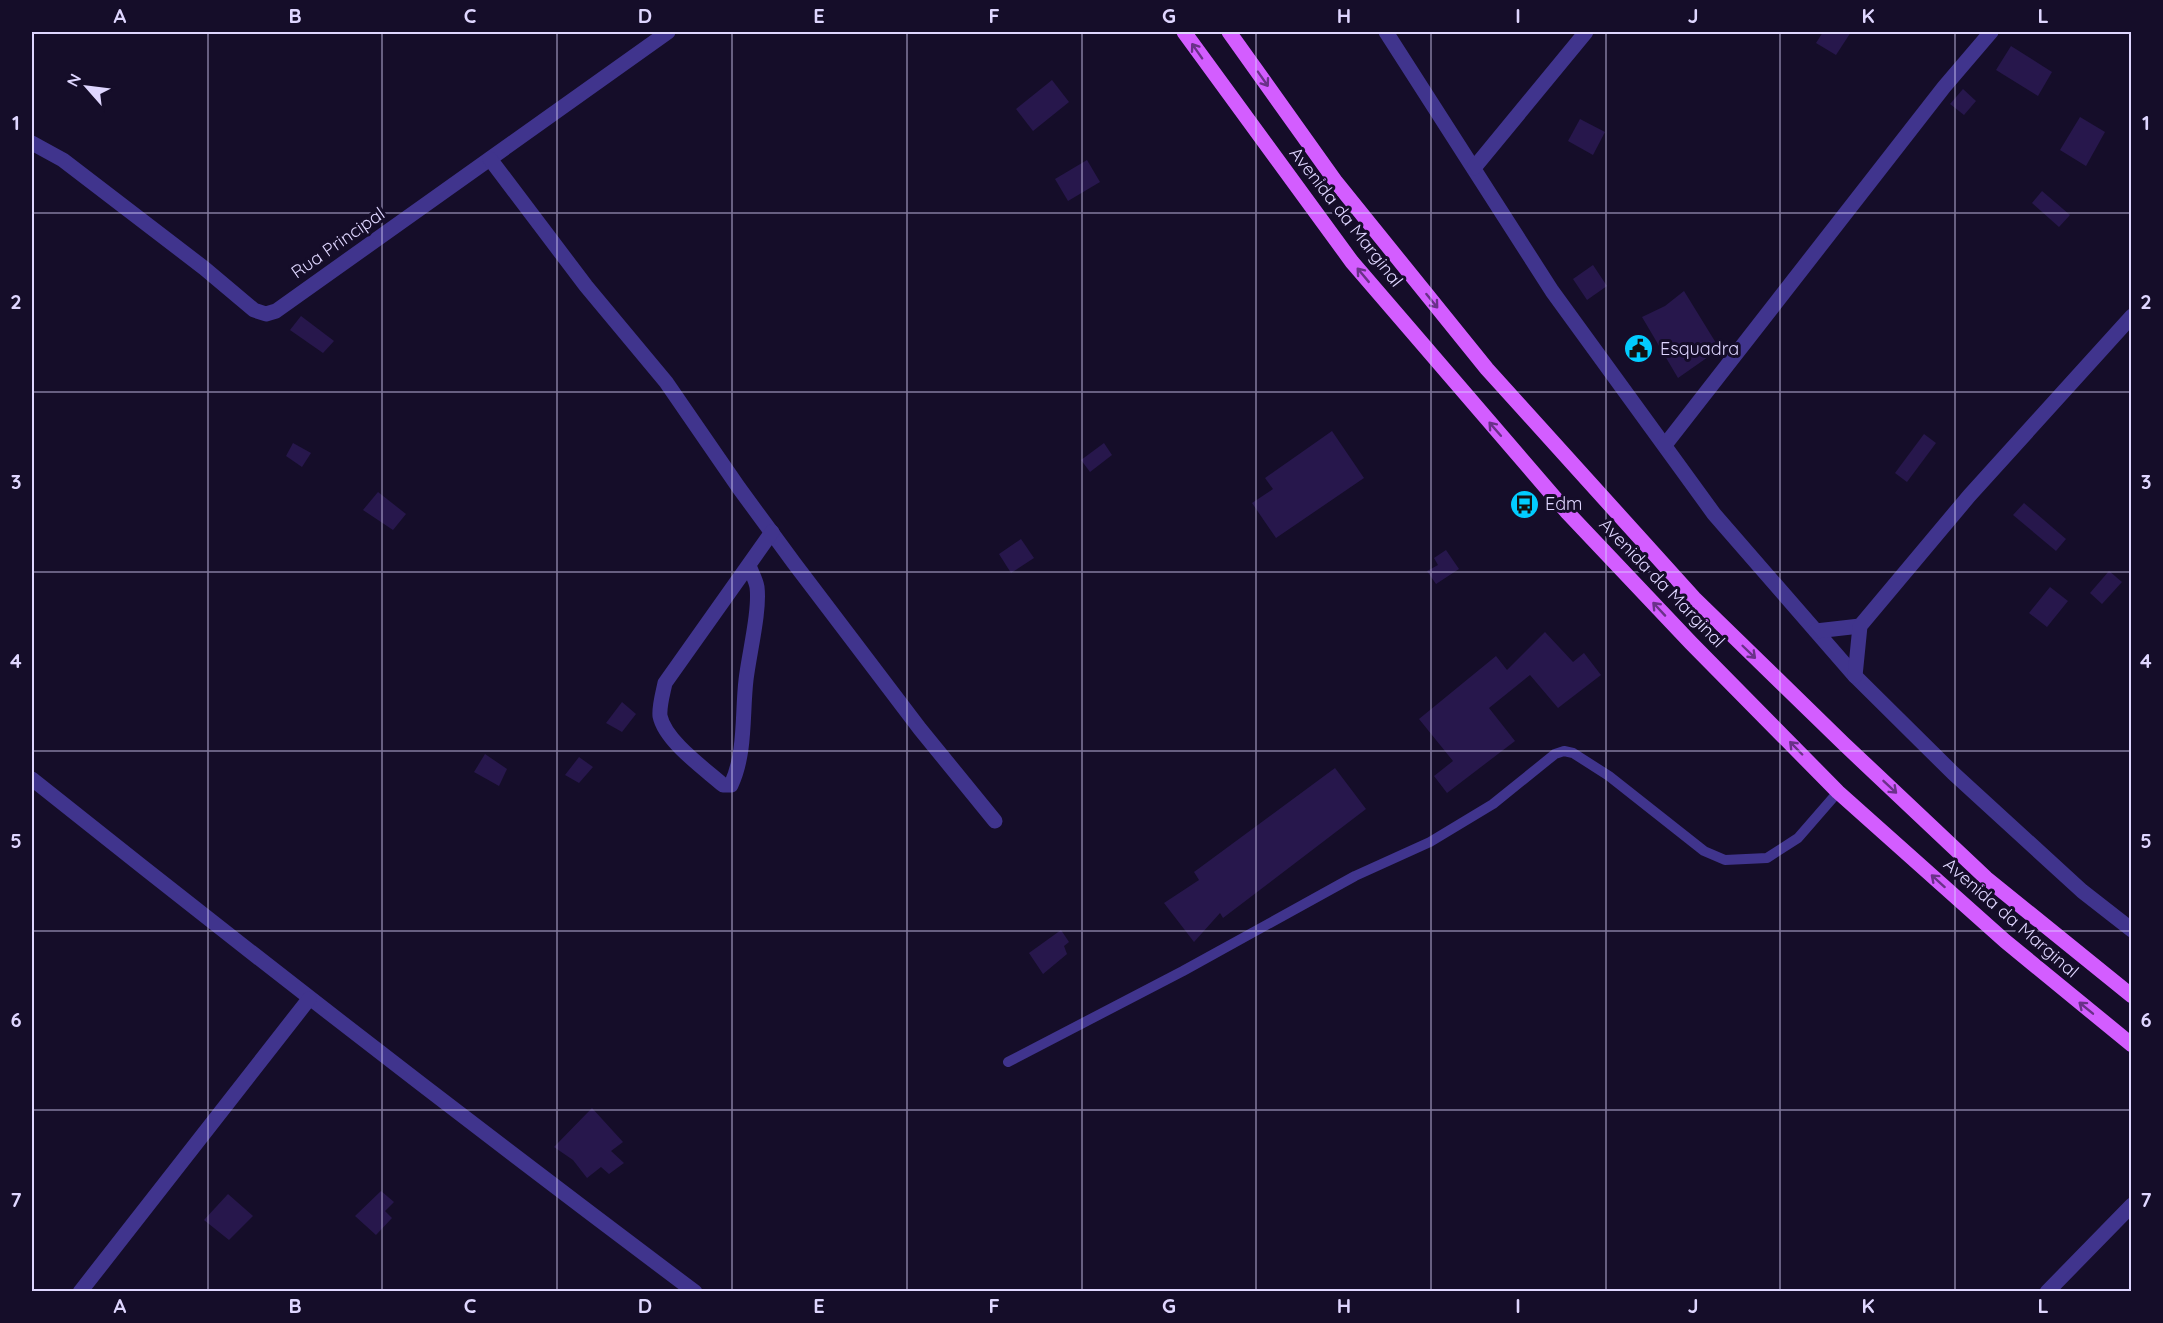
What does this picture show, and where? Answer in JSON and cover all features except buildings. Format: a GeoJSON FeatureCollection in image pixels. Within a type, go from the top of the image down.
{"type":"FeatureCollection","features":[{"type":"Feature","properties":{"kind":"main road","name":"Avenida da Marginal"},"geometry":{"type":"LineString","coordinates":[[1184,32],[1352,262],[1567,512],[1691,643],[1838,792],[2005,941],[2132,1045]]}},
{"type":"Feature","properties":{"kind":"main road","name":"Avenida da Marginal"},"geometry":{"type":"LineString","coordinates":[[1229,32],[1336,182],[1487,369],[1694,598],[1986,878],[2132,996]]}},
{"type":"Feature","properties":{"kind":"street","name":"Rua Principal"},"geometry":{"type":"LineString","coordinates":[[32,143],[63,160],[204,268],[254,310],[266,314],[276,311],[668,32]]}},
{"type":"Feature","properties":{"kind":"street"},"geometry":{"type":"LineString","coordinates":[[1386,32],[1552,291],[1714,514],[1855,676],[1953,773],[2082,891],[2132,930]]}},
{"type":"Feature","properties":{"kind":"street"},"geometry":{"type":"LineString","coordinates":[[1474,168],[1586,32]]}},
{"type":"Feature","properties":{"kind":"street"},"geometry":{"type":"LineString","coordinates":[[1665,445],[1944,87],[1991,32]]}},
{"type":"Feature","properties":{"kind":"street"},"geometry":{"type":"LineString","coordinates":[[490,159],[586,286],[666,382],[772,532],[920,729],[995,821]]}},
{"type":"Feature","properties":{"kind":"street"},"geometry":{"type":"LineString","coordinates":[[1855,676],[1860,626],[1969,496],[2132,316]]}},
{"type":"Feature","properties":{"kind":"street"},"geometry":{"type":"LineString","coordinates":[[749,565],[757,586],[757,601],[746,680],[740,754],[736,775],[731,785],[723,786],[666,732],[660,715],[661,700],[665,683],[772,532]]}},
{"type":"Feature","properties":{"kind":"street"},"geometry":{"type":"LineString","coordinates":[[1816,632],[1860,626]]}},
{"type":"Feature","properties":{"kind":"street"},"geometry":{"type":"LineString","coordinates":[[32,779],[309,999],[695,1292]]}},
{"type":"Feature","properties":{"kind":"street"},"geometry":{"type":"LineString","coordinates":[[81,1292],[309,999]]}},
{"type":"Feature","properties":{"kind":"street"},"geometry":{"type":"LineString","coordinates":[[2047,1292],[2132,1205]]}},
{"type":"Feature","properties":{"kind":"lane"},"geometry":{"type":"LineString","coordinates":[[1008,1062],[1183,971],[1355,876],[1430,842],[1493,804],[1555,754],[1564,751],[1573,753],[1609,776],[1704,851],[1725,860],[1767,858],[1797,838],[1838,792]]}},
{"type":"Feature","properties":{"kind":"place","name":"Esquadra"},"geometry":{"type":"Point","coordinates":[1639,349]}},
{"type":"Feature","properties":{"kind":"place","name":"Edm"},"geometry":{"type":"Point","coordinates":[1524,504]}}]}
